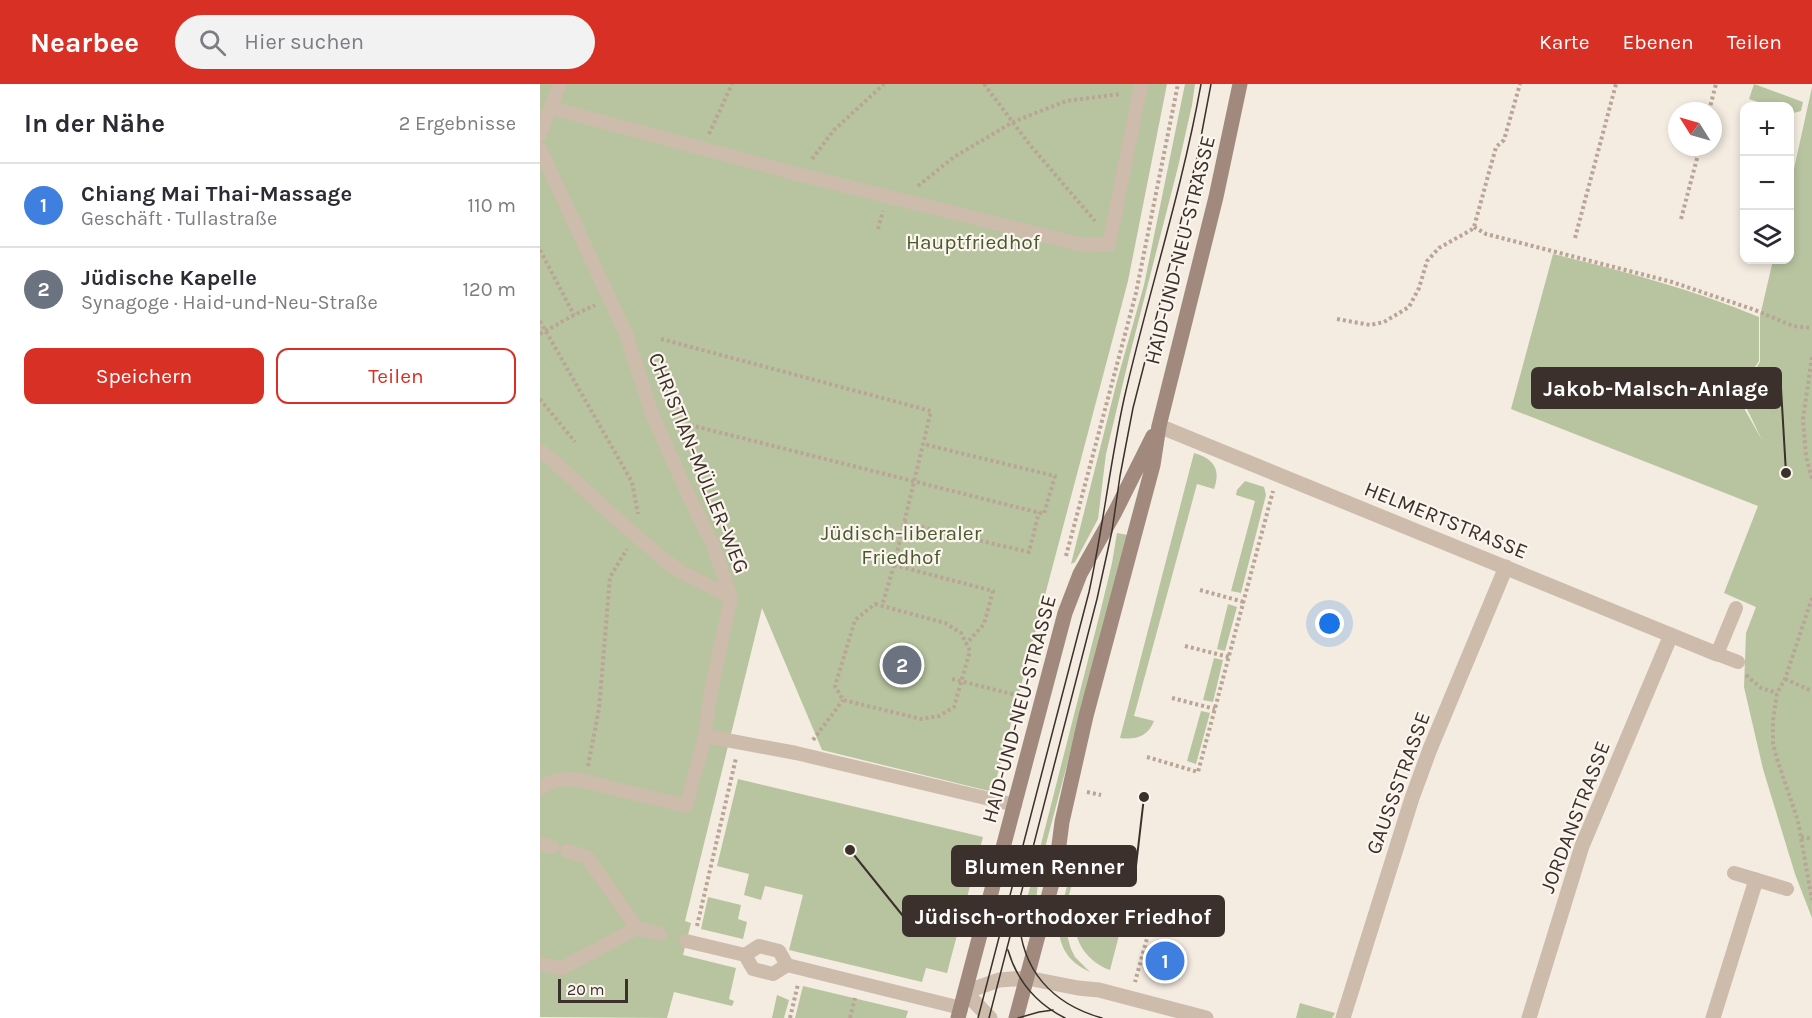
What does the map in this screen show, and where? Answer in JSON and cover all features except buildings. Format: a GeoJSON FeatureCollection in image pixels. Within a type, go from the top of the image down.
{"type":"FeatureCollection","features":[{"type":"Feature","properties":{"kind":"main road","name":"HAID-UND-NEU-STRASSE"},"geometry":{"type":"LineString","coordinates":[[1016,1018],[1056,868],[1069,789],[1086,716],[1154,465],[1159,426],[1219,187],[1240,84]]}},
{"type":"Feature","properties":{"kind":"main road","name":"HAID-UND-NEU-STRASSE"},"geometry":{"type":"LineString","coordinates":[[959,1013],[1071,593],[1159,426]]}},
{"type":"Feature","properties":{"kind":"street","name":"HELMERTSTRASSE"},"geometry":{"type":"LineString","coordinates":[[1159,426],[1717,654]]}},
{"type":"Feature","properties":{"kind":"street","name":"GAUSSSTRASSE"},"geometry":{"type":"LineString","coordinates":[[1343,1018],[1412,798],[1506,567]]}},
{"type":"Feature","properties":{"kind":"street","name":"JORDANSTRASSE"},"geometry":{"type":"LineString","coordinates":[[1528,1018],[1582,846],[1671,635]]}},
{"type":"Feature","properties":{"kind":"street"},"geometry":{"type":"LineString","coordinates":[[1713,1018],[1756,880]]}},
{"type":"Feature","properties":{"kind":"street"},"geometry":{"type":"LineString","coordinates":[[990,1018],[965,992],[999,980],[1027,978],[1099,990],[1206,1018]]}},
{"type":"Feature","properties":{"kind":"lane"},"geometry":{"type":"LineString","coordinates":[[540,134],[560,84]]}},
{"type":"Feature","properties":{"kind":"lane"},"geometry":{"type":"LineString","coordinates":[[551,108],[801,175],[1079,244],[1109,245],[1140,89]]}},
{"type":"Feature","properties":{"kind":"lane","name":"CHRISTIAN-MÜLLER-WEG"},"geometry":{"type":"LineString","coordinates":[[540,149],[626,334],[652,414],[713,545],[731,597],[710,696],[705,736],[686,806],[585,782]]}},
{"type":"Feature","properties":{"kind":"lane"},"geometry":{"type":"LineString","coordinates":[[540,451],[636,536],[681,572],[731,597]]}},
{"type":"Feature","properties":{"kind":"lane"},"geometry":{"type":"LineString","coordinates":[[1717,654],[1736,608]]}},
{"type":"Feature","properties":{"kind":"lane","name":"HELMERTSTRASSE"},"geometry":{"type":"LineString","coordinates":[[1717,654],[1738,662]]}},
{"type":"Feature","properties":{"kind":"lane"},"geometry":{"type":"LineString","coordinates":[[705,736],[796,753],[1015,805]]}},
{"type":"Feature","properties":{"kind":"lane"},"geometry":{"type":"LineString","coordinates":[[540,788],[548,782],[559,779],[575,779],[585,782]]}},
{"type":"Feature","properties":{"kind":"lane"},"geometry":{"type":"LineString","coordinates":[[567,851],[587,857],[637,928],[660,934]]}},
{"type":"Feature","properties":{"kind":"lane"},"geometry":{"type":"LineString","coordinates":[[1734,873],[1787,889]]}},
{"type":"Feature","properties":{"kind":"lane"},"geometry":{"type":"LineString","coordinates":[[540,964],[562,968],[637,928]]}},
{"type":"Feature","properties":{"kind":"lane"},"geometry":{"type":"LineString","coordinates":[[690,941],[745,955],[753,969],[773,974],[787,965]]}},
{"type":"Feature","properties":{"kind":"lane"},"geometry":{"type":"LineString","coordinates":[[745,955],[759,946],[779,951],[787,965],[959,1013]]}},
{"type":"Feature","properties":{"kind":"path"},"geometry":{"type":"LineString","coordinates":[[702,148],[732,84]]}},
{"type":"Feature","properties":{"kind":"path"},"geometry":{"type":"LineString","coordinates":[[801,175],[834,130],[884,84]]}},
{"type":"Feature","properties":{"kind":"path"},"geometry":{"type":"LineString","coordinates":[[984,84],[1030,145],[1093,218],[1109,245]]}},
{"type":"Feature","properties":{"kind":"path"},"geometry":{"type":"LineString","coordinates":[[1064,566],[1136,293],[1178,84]]}},
{"type":"Feature","properties":{"kind":"path"},"geometry":{"type":"LineString","coordinates":[[1337,319],[1370,325],[1384,322],[1408,307],[1419,288],[1427,261],[1439,248],[1474,227],[1496,147],[1504,140],[1520,84]]}},
{"type":"Feature","properties":{"kind":"path"},"geometry":{"type":"LineString","coordinates":[[1575,238],[1616,84]]}},
{"type":"Feature","properties":{"kind":"path"},"geometry":{"type":"LineString","coordinates":[[1711,102],[1716,84]]}},
{"type":"Feature","properties":{"kind":"path"},"geometry":{"type":"LineString","coordinates":[[908,201],[911,192],[954,156],[1012,122],[1066,101],[1124,94],[1140,89]]}},
{"type":"Feature","properties":{"kind":"path"},"geometry":{"type":"LineString","coordinates":[[1681,219],[1698,156]]}},
{"type":"Feature","properties":{"kind":"path"},"geometry":{"type":"LineString","coordinates":[[1474,227],[1486,234],[1672,282],[1755,310],[1793,326],[1812,328]]}},
{"type":"Feature","properties":{"kind":"path"},"geometry":{"type":"LineString","coordinates":[[540,250],[574,315]]}},
{"type":"Feature","properties":{"kind":"path"},"geometry":{"type":"LineString","coordinates":[[540,334],[609,299]]}},
{"type":"Feature","properties":{"kind":"path"},"geometry":{"type":"LineString","coordinates":[[540,321],[632,482],[638,511],[636,536],[610,577],[599,709],[585,782]]}},
{"type":"Feature","properties":{"kind":"path"},"geometry":{"type":"LineString","coordinates":[[661,339],[932,411],[882,606]]}},
{"type":"Feature","properties":{"kind":"path"},"geometry":{"type":"LineString","coordinates":[[1812,357],[1803,419],[1806,456],[1812,479]]}},
{"type":"Feature","properties":{"kind":"path"},"geometry":{"type":"LineString","coordinates":[[540,399],[575,442]]}},
{"type":"Feature","properties":{"kind":"path"},"geometry":{"type":"LineString","coordinates":[[690,425],[1044,514],[1055,476],[923,444]]}},
{"type":"Feature","properties":{"kind":"path"},"geometry":{"type":"LineString","coordinates":[[1147,757],[1198,772],[1278,474]]}},
{"type":"Feature","properties":{"kind":"path"},"geometry":{"type":"LineString","coordinates":[[904,524],[1029,552],[1039,512]]}},
{"type":"Feature","properties":{"kind":"path"},"geometry":{"type":"LineString","coordinates":[[894,565],[993,591],[984,624],[966,644]]}},
{"type":"Feature","properties":{"kind":"path"},"geometry":{"type":"LineString","coordinates":[[1200,590],[1244,602]]}},
{"type":"Feature","properties":{"kind":"path"},"geometry":{"type":"LineString","coordinates":[[1812,598],[1785,679],[1778,693],[1773,720],[1776,759],[1798,821],[1812,900]]}},
{"type":"Feature","properties":{"kind":"path"},"geometry":{"type":"LineString","coordinates":[[875,604],[882,606],[945,623],[961,633],[970,651],[954,707],[939,716],[921,719],[843,700],[836,686],[855,620],[875,604]]}},
{"type":"Feature","properties":{"kind":"path"},"geometry":{"type":"LineString","coordinates":[[1185,646],[1229,657]]}},
{"type":"Feature","properties":{"kind":"path"},"geometry":{"type":"LineString","coordinates":[[1738,662],[1743,672],[1761,688],[1778,693]]}},
{"type":"Feature","properties":{"kind":"path"},"geometry":{"type":"LineString","coordinates":[[952,679],[1018,695]]}},
{"type":"Feature","properties":{"kind":"path"},"geometry":{"type":"LineString","coordinates":[[1785,679],[1812,691]]}},
{"type":"Feature","properties":{"kind":"path"},"geometry":{"type":"LineString","coordinates":[[1172,698],[1215,709]]}},
{"type":"Feature","properties":{"kind":"path"},"geometry":{"type":"LineString","coordinates":[[816,737],[843,700]]}},
{"type":"Feature","properties":{"kind":"path"},"geometry":{"type":"LineString","coordinates":[[690,941],[740,743]]}},
{"type":"Feature","properties":{"kind":"path"},"geometry":{"type":"LineString","coordinates":[[1801,837],[1812,839]]}},
{"type":"Feature","properties":{"kind":"path"},"geometry":{"type":"LineString","coordinates":[[1073,904],[1107,910],[1149,931],[1135,983]]}},
{"type":"Feature","properties":{"kind":"path"},"geometry":{"type":"LineString","coordinates":[[790,1018],[802,969]]}},
{"type":"Feature","properties":{"kind":"green space","name":"Hauptfriedhof"},"geometry":{"type":"Polygon","coordinates":[[[540,84],[1167,84],[1128,281],[993,792],[822,750],[762,608],[685,921],[691,923],[683,955],[736,968],[729,999],[734,1001],[732,1006],[674,992],[667,1018],[540,1017],[540,84]]]}},
{"type":"Feature","properties":{"kind":"green space"},"geometry":{"type":"Polygon","coordinates":[[[1185,84],[1195,84],[1192,105],[1106,454],[1098,519],[1075,562],[1071,564],[1117,381],[1144,285],[1185,84]]]}},
{"type":"Feature","properties":{"kind":"green space"},"geometry":{"type":"Polygon","coordinates":[[[1754,84],[1803,102],[1801,111],[1794,113],[1794,102],[1758,102],[1749,99],[1754,84]]]}},
{"type":"Feature","properties":{"kind":"green space"},"geometry":{"type":"Polygon","coordinates":[[[1812,87],[1812,918],[1795,874],[1763,769],[1744,687],[1746,633],[1756,607],[1724,593],[1758,506],[1511,409],[1553,254],[1657,281],[1759,317],[1759,361],[1744,384],[1745,410],[1762,440],[1747,409],[1746,384],[1760,362],[1760,316],[1772,264],[1794,264],[1794,169],[1812,87]]]}},
{"type":"Feature","properties":{"kind":"green space"},"geometry":{"type":"Polygon","coordinates":[[[1194,453],[1211,462],[1217,476],[1214,489],[1197,484],[1134,716],[1154,721],[1145,734],[1120,738],[1194,453]]]}},
{"type":"Feature","properties":{"kind":"green space"},"geometry":{"type":"Polygon","coordinates":[[[1245,481],[1264,487],[1266,495],[1241,593],[1231,591],[1255,501],[1236,495],[1237,490],[1245,481]]]}},
{"type":"Feature","properties":{"kind":"green space"},"geometry":{"type":"Polygon","coordinates":[[[1117,533],[1128,535],[1046,844],[1036,901],[1027,899],[1100,613],[1117,533]]]}},
{"type":"Feature","properties":{"kind":"green space"},"geometry":{"type":"Polygon","coordinates":[[[1228,604],[1237,607],[1225,651],[1217,649],[1228,604]]]}},
{"type":"Feature","properties":{"kind":"green space"},"geometry":{"type":"Polygon","coordinates":[[[1214,658],[1223,660],[1213,702],[1203,700],[1214,658]]]}},
{"type":"Feature","properties":{"kind":"green space"},"geometry":{"type":"Polygon","coordinates":[[[1201,711],[1210,713],[1196,764],[1187,761],[1201,711]]]}},
{"type":"Feature","properties":{"kind":"green space"},"geometry":{"type":"Polygon","coordinates":[[[738,779],[983,837],[947,973],[926,968],[922,982],[789,950],[803,895],[765,886],[761,900],[744,895],[749,874],[717,866],[738,779]]]}},
{"type":"Feature","properties":{"kind":"green space"},"geometry":{"type":"Polygon","coordinates":[[[1074,848],[1081,849],[1068,899],[1064,898],[1074,848]]]}},
{"type":"Feature","properties":{"kind":"green space"},"geometry":{"type":"Polygon","coordinates":[[[708,897],[741,905],[738,919],[747,922],[743,939],[701,929],[708,897]]]}},
{"type":"Feature","properties":{"kind":"green space"},"geometry":{"type":"Polygon","coordinates":[[[1076,905],[1101,910],[1123,920],[1110,970],[1092,960],[1080,945],[1074,916],[1076,905]]]}},
{"type":"Feature","properties":{"kind":"green space"},"geometry":{"type":"Polygon","coordinates":[[[1058,923],[1064,925],[1075,957],[1090,972],[1076,964],[1066,953],[1060,939],[1058,923]]]}},
{"type":"Feature","properties":{"kind":"green space"},"geometry":{"type":"Polygon","coordinates":[[[803,986],[908,1011],[906,1018],[795,1018],[803,986]]]}},
{"type":"Feature","properties":{"kind":"green space"},"geometry":{"type":"Polygon","coordinates":[[[777,995],[789,1000],[784,1018],[772,1018],[777,995]]]}},
{"type":"Feature","properties":{"kind":"green space"},"geometry":{"type":"Polygon","coordinates":[[[1300,1003],[1335,1013],[1332,1018],[1296,1018],[1300,1003]]]}},
{"type":"Feature","properties":{"kind":"tram line"},"geometry":{"type":"LineString","coordinates":[[978,1018],[1089,592],[1124,399],[1175,203],[1201,84]]}},
{"type":"Feature","properties":{"kind":"tram line"},"geometry":{"type":"LineString","coordinates":[[989,1018],[1097,599],[1112,531],[1133,408],[1197,158],[1211,84]]}},
{"type":"Feature","properties":{"kind":"tram line"},"geometry":{"type":"LineString","coordinates":[[1019,917],[1026,953],[1042,982],[1068,1004],[1102,1018]]}},
{"type":"Feature","properties":{"kind":"tram line"},"geometry":{"type":"LineString","coordinates":[[1008,950],[1016,972],[1029,990],[1036,998],[1065,1018]]}},
{"type":"Feature","properties":{"kind":"tram line"},"geometry":{"type":"LineString","coordinates":[[1018,1018],[1053,1010]]}},
{"type":"Feature","properties":{"kind":"place","name":"Jakob-Malsch-Anlage"},"geometry":{"type":"Point","coordinates":[1786,473]}},
{"type":"Feature","properties":{"kind":"place","name":"Jüdische Kapelle"},"geometry":{"type":"Point","coordinates":[902,665]}},
{"type":"Feature","properties":{"kind":"place","name":"Blumen Renner"},"geometry":{"type":"Point","coordinates":[1144,797]}},
{"type":"Feature","properties":{"kind":"place","name":"Jüdisch-orthodoxer Friedhof"},"geometry":{"type":"Point","coordinates":[850,850]}},
{"type":"Feature","properties":{"kind":"place","name":"Chiang Mai Thai-Massage"},"geometry":{"type":"Point","coordinates":[1165,961]}},
{"type":"Feature","properties":{"kind":"park label","name":"Jüdisch-liberaler Friedhof"},"geometry":{"type":"Point","coordinates":[901,545]}}]}
